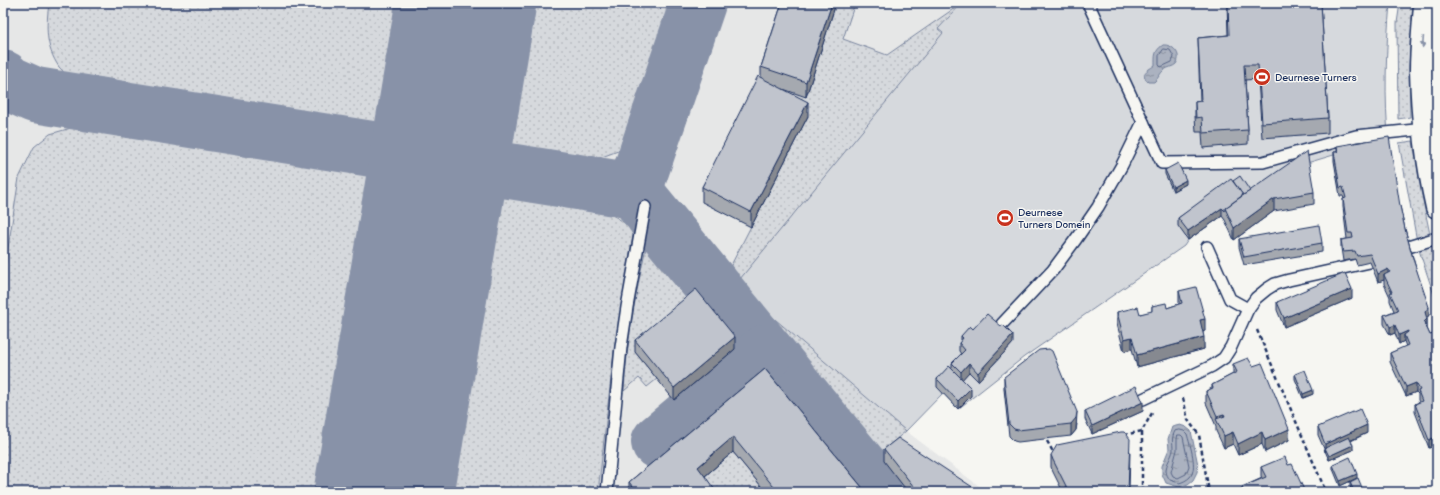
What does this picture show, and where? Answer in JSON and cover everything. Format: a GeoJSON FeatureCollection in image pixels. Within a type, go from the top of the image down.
{"type":"FeatureCollection","features":[{"type":"Feature","properties":{"kind":"street"},"geometry":{"type":"LineString","coordinates":[[1425,3],[1421,70],[1425,130],[1432,186],[1437,207]]}},
{"type":"Feature","properties":{"kind":"lane"},"geometry":{"type":"LineString","coordinates":[[1088,3],[1162,163],[1263,162],[1356,136],[1425,130]]}},
{"type":"Feature","properties":{"kind":"lane"},"geometry":{"type":"LineString","coordinates":[[1002,324],[1053,270],[1076,239],[1098,207],[1122,165],[1143,122]]}},
{"type":"Feature","properties":{"kind":"lane"},"geometry":{"type":"LineString","coordinates":[[607,492],[621,347],[646,207]]}},
{"type":"Feature","properties":{"kind":"lane"},"geometry":{"type":"LineString","coordinates":[[1408,247],[1437,238]]}},
{"type":"Feature","properties":{"kind":"lane"},"geometry":{"type":"LineString","coordinates":[[1207,246],[1230,299],[1248,309]]}},
{"type":"Feature","properties":{"kind":"lane"},"geometry":{"type":"LineString","coordinates":[[1147,397],[1212,366],[1224,358],[1231,347],[1248,309],[1256,298],[1266,289],[1275,284],[1289,280],[1370,262]]}},
{"type":"Feature","properties":{"kind":"path"},"geometry":{"type":"LineString","coordinates":[[1248,309],[1326,492]]}},
{"type":"Feature","properties":{"kind":"path"},"geometry":{"type":"LineString","coordinates":[[1180,382],[1188,420],[1199,435],[1209,492]]}},
{"type":"Feature","properties":{"kind":"path"},"geometry":{"type":"LineString","coordinates":[[1142,492],[1142,431],[1154,408],[1147,397]]}},
{"type":"Feature","properties":{"kind":"path"},"geometry":{"type":"LineString","coordinates":[[1120,436],[1142,431]]}},
{"type":"Feature","properties":{"kind":"path"},"geometry":{"type":"LineString","coordinates":[[1047,441],[1052,450],[1059,448]]}},
{"type":"Feature","properties":{"kind":"shaded area"},"geometry":{"type":"Polygon","coordinates":[[[3,3],[962,3],[957,7],[735,285],[906,431],[987,492],[3,492],[3,3]]]}},
{"type":"Feature","properties":{"kind":"shaded area"},"geometry":{"type":"Polygon","coordinates":[[[49,3],[679,3],[636,135],[618,151],[599,158],[78,84],[59,67],[51,52],[47,28],[49,3]]]}},
{"type":"Feature","properties":{"kind":"shaded area"},"geometry":{"type":"Polygon","coordinates":[[[836,3],[855,3],[843,39],[887,55],[962,3],[959,352],[895,421],[906,431],[876,456],[726,275],[807,117],[758,91],[836,3]]]}},
{"type":"Feature","properties":{"kind":"shaded area","name":"Deurnese Turners Domein"},"geometry":{"type":"Polygon","coordinates":[[[962,3],[1390,3],[1386,74],[1386,110],[1389,145],[1337,154],[1307,163],[1225,220],[1222,216],[1188,240],[1184,246],[1024,357],[958,409],[943,393],[906,431],[735,285],[943,33],[938,29],[962,3]]]}},
{"type":"Feature","properties":{"kind":"shaded area"},"geometry":{"type":"Polygon","coordinates":[[[1400,3],[1413,3],[1409,66],[1410,117],[1398,119],[1397,23],[1400,3]]]}},
{"type":"Feature","properties":{"kind":"shaded area"},"geometry":{"type":"Polygon","coordinates":[[[71,128],[92,128],[594,207],[622,221],[630,229],[633,235],[615,343],[598,492],[3,492],[3,280],[19,178],[34,147],[50,134],[71,128]]]}},
{"type":"Feature","properties":{"kind":"shaded area"},"geometry":{"type":"Polygon","coordinates":[[[1413,141],[1421,191],[1437,262],[1437,304],[1418,247],[1399,143],[1413,141]]]}},
{"type":"Feature","properties":{"kind":"shaded area"},"geometry":{"type":"Polygon","coordinates":[[[648,239],[696,301],[635,352],[657,379],[647,387],[639,378],[624,391],[627,352],[648,239]]]}},
{"type":"Feature","properties":{"kind":"shaded area"},"geometry":{"type":"Polygon","coordinates":[[[733,452],[766,492],[706,492],[698,482],[733,452]]]}},
{"type":"Feature","properties":{"kind":"water"},"geometry":{"type":"Polygon","coordinates":[[[1163,45],[1170,46],[1176,50],[1178,60],[1175,65],[1163,71],[1154,82],[1148,82],[1144,76],[1148,70],[1155,65],[1155,56],[1160,47],[1163,45]]]}},
{"type":"Feature","properties":{"kind":"water"},"geometry":{"type":"Polygon","coordinates":[[[1180,425],[1191,431],[1198,465],[1197,472],[1193,480],[1188,484],[1179,487],[1166,483],[1162,474],[1162,466],[1169,449],[1168,439],[1172,427],[1180,425]]]}},
{"type":"Feature","properties":{"kind":"building"},"geometry":{"type":"Polygon","coordinates":[[[782,3],[832,3],[806,82],[761,67],[782,3]]]}},
{"type":"Feature","properties":{"kind":"building","name":"Deurnese Turners"},"geometry":{"type":"Polygon","coordinates":[[[1228,3],[1321,3],[1328,118],[1262,123],[1258,65],[1244,65],[1248,130],[1203,133],[1202,117],[1196,118],[1195,102],[1201,101],[1198,38],[1229,35],[1228,3]]]}},
{"type":"Feature","properties":{"kind":"building"},"geometry":{"type":"Polygon","coordinates":[[[758,76],[808,102],[751,212],[702,187],[758,76]]]}},
{"type":"Feature","properties":{"kind":"building"},"geometry":{"type":"Polygon","coordinates":[[[1389,137],[1405,229],[1429,307],[1425,312],[1427,319],[1424,322],[1430,335],[1437,333],[1437,448],[1433,438],[1429,440],[1415,404],[1422,401],[1418,391],[1420,390],[1416,383],[1406,387],[1390,353],[1408,345],[1404,335],[1408,331],[1399,335],[1395,325],[1390,327],[1384,315],[1398,310],[1384,275],[1390,272],[1388,269],[1378,274],[1370,254],[1357,256],[1355,251],[1343,252],[1341,240],[1353,238],[1352,233],[1348,233],[1343,199],[1346,198],[1343,187],[1340,188],[1334,152],[1338,152],[1337,146],[1389,137]]]}},
{"type":"Feature","properties":{"kind":"building"},"geometry":{"type":"Polygon","coordinates":[[[1307,151],[1314,192],[1274,199],[1234,228],[1225,208],[1307,151]]]}},
{"type":"Feature","properties":{"kind":"building"},"geometry":{"type":"Polygon","coordinates":[[[1178,163],[1186,180],[1173,187],[1165,170],[1178,163]]]}},
{"type":"Feature","properties":{"kind":"building"},"geometry":{"type":"Polygon","coordinates":[[[1240,176],[1250,191],[1243,195],[1233,181],[1240,176]]]}},
{"type":"Feature","properties":{"kind":"building"},"geometry":{"type":"Polygon","coordinates":[[[1231,179],[1243,195],[1225,208],[1225,211],[1222,208],[1188,231],[1178,218],[1231,179]]]}},
{"type":"Feature","properties":{"kind":"building"},"geometry":{"type":"Polygon","coordinates":[[[1319,225],[1322,243],[1244,257],[1239,239],[1319,225]]]}},
{"type":"Feature","properties":{"kind":"building"},"geometry":{"type":"Polygon","coordinates":[[[1345,273],[1352,289],[1284,318],[1277,302],[1345,273]]]}},
{"type":"Feature","properties":{"kind":"building"},"geometry":{"type":"Polygon","coordinates":[[[1196,287],[1205,319],[1200,320],[1204,337],[1137,355],[1132,337],[1124,339],[1117,312],[1138,307],[1140,314],[1152,311],[1152,306],[1166,303],[1167,308],[1182,303],[1179,291],[1196,287]]]}},
{"type":"Feature","properties":{"kind":"building"},"geometry":{"type":"Polygon","coordinates":[[[696,289],[735,337],[674,388],[635,340],[696,289]]]}},
{"type":"Feature","properties":{"kind":"building"},"geometry":{"type":"Polygon","coordinates":[[[987,314],[1001,326],[1003,325],[1013,335],[978,373],[969,363],[961,372],[952,363],[965,350],[959,343],[963,338],[961,336],[970,326],[973,329],[987,314]]]}},
{"type":"Feature","properties":{"kind":"building"},"geometry":{"type":"Polygon","coordinates":[[[1049,349],[1052,351],[1077,412],[1076,418],[1071,424],[1018,430],[1014,429],[1009,424],[1004,377],[1039,350],[1049,349]]]}},
{"type":"Feature","properties":{"kind":"building"},"geometry":{"type":"Polygon","coordinates":[[[1248,358],[1253,366],[1262,363],[1289,429],[1265,440],[1262,432],[1238,444],[1233,432],[1224,436],[1216,419],[1225,416],[1224,414],[1217,416],[1206,391],[1213,388],[1212,385],[1237,372],[1233,364],[1248,358]]]}},
{"type":"Feature","properties":{"kind":"building"},"geometry":{"type":"Polygon","coordinates":[[[949,366],[971,388],[958,401],[937,379],[949,366]]]}},
{"type":"Feature","properties":{"kind":"building"},"geometry":{"type":"Polygon","coordinates":[[[765,369],[866,492],[778,492],[733,437],[698,467],[715,490],[713,492],[637,492],[629,482],[765,369]]]}},
{"type":"Feature","properties":{"kind":"building"},"geometry":{"type":"Polygon","coordinates":[[[1305,370],[1313,390],[1303,394],[1295,374],[1305,370]]]}},
{"type":"Feature","properties":{"kind":"building"},"geometry":{"type":"Polygon","coordinates":[[[1136,386],[1143,402],[1092,426],[1085,411],[1136,386]]]}},
{"type":"Feature","properties":{"kind":"building"},"geometry":{"type":"Polygon","coordinates":[[[1360,409],[1367,425],[1325,444],[1318,427],[1360,409]]]}},
{"type":"Feature","properties":{"kind":"building"},"geometry":{"type":"Polygon","coordinates":[[[1124,432],[1130,439],[1128,492],[1069,492],[1051,455],[1057,445],[1124,432]]]}},
{"type":"Feature","properties":{"kind":"building"},"geometry":{"type":"Polygon","coordinates":[[[1349,437],[1353,445],[1329,456],[1325,448],[1349,437]]]}},
{"type":"Feature","properties":{"kind":"building"},"geometry":{"type":"Polygon","coordinates":[[[898,438],[980,492],[918,492],[884,449],[898,438]]]}},
{"type":"Feature","properties":{"kind":"building"},"geometry":{"type":"Polygon","coordinates":[[[1285,457],[1288,465],[1292,464],[1305,492],[1244,492],[1242,487],[1266,477],[1261,467],[1285,457]]]}},
{"type":"Feature","properties":{"kind":"building"},"geometry":{"type":"Polygon","coordinates":[[[1350,457],[1357,474],[1340,481],[1333,465],[1350,457]]]}},
{"type":"Feature","properties":{"kind":"building"},"geometry":{"type":"Polygon","coordinates":[[[1358,478],[1363,490],[1354,492],[1350,482],[1358,478]]]}},
{"type":"Feature","properties":{"kind":"taxiway"},"geometry":{"type":"LineString","coordinates":[[634,191],[698,3]]}},
{"type":"Feature","properties":{"kind":"taxiway"},"geometry":{"type":"LineString","coordinates":[[3,78],[8,83],[35,95],[634,191],[881,492]]}},
{"type":"Feature","properties":{"kind":"taxiway"},"geometry":{"type":"LineString","coordinates":[[659,442],[766,352]]}},
{"type":"Feature","properties":{"kind":"runway"},"geometry":{"type":"LineString","coordinates":[[384,492],[466,3]]}},
{"type":"Feature","properties":{"kind":"place","name":"Deurnese Turners"},"geometry":{"type":"Point","coordinates":[1262,77]}},
{"type":"Feature","properties":{"kind":"place","name":"Deurnese Turners Domein"},"geometry":{"type":"Point","coordinates":[1005,218]}}]}
